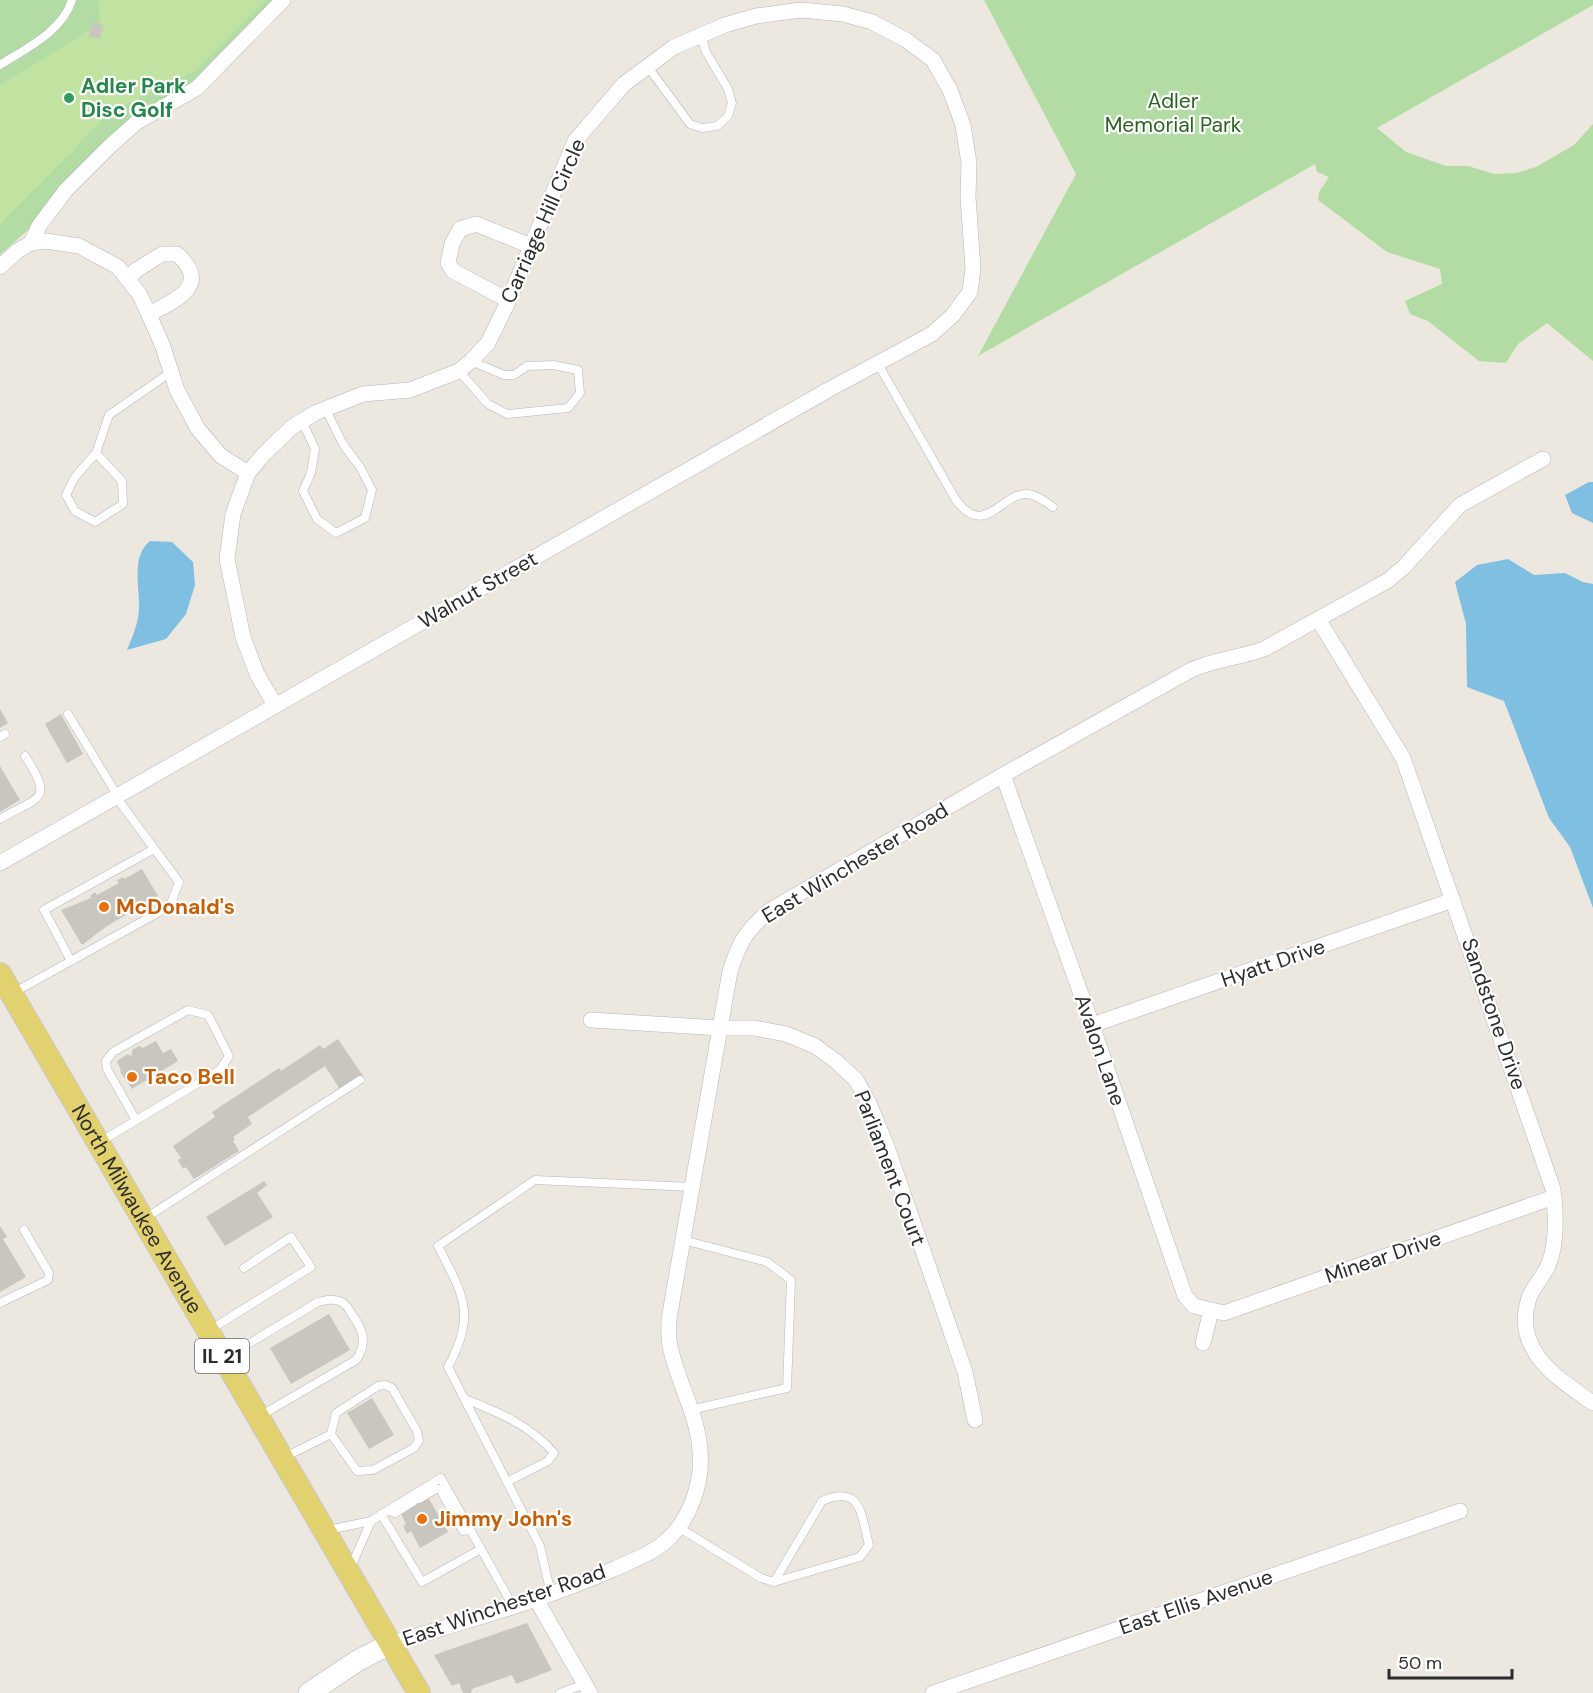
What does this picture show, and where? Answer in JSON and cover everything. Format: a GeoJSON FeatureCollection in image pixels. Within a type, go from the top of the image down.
{"type":"FeatureCollection","features":[{"type":"Feature","properties":{"kind":"main road","name":"North Milwaukee Avenue"},"geometry":{"type":"LineString","coordinates":[[0,974],[419,1693]]}},
{"type":"Feature","properties":{"kind":"main road"},"geometry":{"type":"LineString","coordinates":[[309,1693],[357,1661],[390,1644]]}},
{"type":"Feature","properties":{"kind":"street"},"geometry":{"type":"LineString","coordinates":[[32,243],[39,226],[66,190],[110,146],[137,122],[197,88],[283,0]]}},
{"type":"Feature","properties":{"kind":"street","name":"Carriage Hill Circle"},"geometry":{"type":"LineString","coordinates":[[275,705],[257,674],[243,637],[226,560],[233,514],[248,473],[285,434],[325,408],[363,394],[410,390],[465,366],[488,343],[575,141],[624,84],[674,47],[725,25],[756,16],[770,7],[801,10],[823,6],[872,22],[906,40],[933,60],[950,90],[963,125],[969,163],[968,197],[973,268],[970,292],[953,315]]}},
{"type":"Feature","properties":{"kind":"street"},"geometry":{"type":"LineString","coordinates":[[508,300],[453,271],[448,263],[452,244],[460,229],[476,224],[531,246]]}},
{"type":"Feature","properties":{"kind":"street"},"geometry":{"type":"LineString","coordinates":[[0,267],[17,251],[32,243],[46,241],[79,246],[118,267],[140,295],[162,344],[177,390],[198,429],[220,456],[248,473]]}},
{"type":"Feature","properties":{"kind":"street"},"geometry":{"type":"LineString","coordinates":[[128,279],[135,271],[162,254],[177,254],[188,264],[191,278],[185,294],[149,314]]}},
{"type":"Feature","properties":{"kind":"street","name":"Walnut Street"},"geometry":{"type":"LineString","coordinates":[[0,862],[838,384],[932,334],[953,315]]}},
{"type":"Feature","properties":{"kind":"street","name":"East Winchester Road"},"geometry":{"type":"LineString","coordinates":[[390,1644],[551,1594],[591,1579],[645,1554],[665,1542],[678,1527],[694,1497],[700,1474],[700,1450],[669,1344],[669,1319],[730,971],[740,942],[752,926],[769,911],[1003,775],[1191,670],[1209,662],[1246,656],[1264,649],[1387,581],[1403,568],[1460,505],[1543,459]]}},
{"type":"Feature","properties":{"kind":"street","name":"Sandstone Drive"},"geometry":{"type":"LineString","coordinates":[[1318,620],[1403,758],[1545,1162],[1554,1197],[1554,1236],[1548,1265],[1530,1297],[1525,1329],[1536,1356],[1555,1376],[1593,1403]]}},
{"type":"Feature","properties":{"kind":"street","name":"Avalon Lane"},"geometry":{"type":"LineString","coordinates":[[1003,775],[1185,1296],[1194,1306],[1211,1311]]}},
{"type":"Feature","properties":{"kind":"street","name":"Hyatt Drive"},"geometry":{"type":"LineString","coordinates":[[1092,1025],[1453,900]]}},
{"type":"Feature","properties":{"kind":"street","name":"Parliament Court"},"geometry":{"type":"LineString","coordinates":[[591,1020],[720,1029],[754,1028],[786,1034],[815,1046],[856,1080],[869,1103],[965,1372],[975,1420]]}},
{"type":"Feature","properties":{"kind":"street","name":"Minear Drive"},"geometry":{"type":"LineString","coordinates":[[1211,1311],[1224,1314],[1554,1197]]}},
{"type":"Feature","properties":{"kind":"street"},"geometry":{"type":"LineString","coordinates":[[1203,1343],[1211,1311]]}},
{"type":"Feature","properties":{"kind":"street","name":"East Ellis Avenue"},"geometry":{"type":"LineString","coordinates":[[933,1693],[1460,1510]]}},
{"type":"Feature","properties":{"kind":"street"},"geometry":{"type":"LineString","coordinates":[[536,1599],[588,1688]]}},
{"type":"Feature","properties":{"kind":"lane"},"geometry":{"type":"LineString","coordinates":[[0,65],[45,37],[57,26],[72,0]]}},
{"type":"Feature","properties":{"kind":"lane"},"geometry":{"type":"LineString","coordinates":[[648,67],[690,124],[702,128],[717,126],[728,116],[732,103],[728,89],[706,52],[701,35]]}},
{"type":"Feature","properties":{"kind":"lane"},"geometry":{"type":"LineString","coordinates":[[878,364],[964,511],[972,515],[992,513],[1017,497],[1027,494],[1053,507]]}},
{"type":"Feature","properties":{"kind":"lane"},"geometry":{"type":"LineString","coordinates":[[553,365],[579,370],[580,393],[568,408],[507,414],[488,404],[465,366],[504,375],[514,375],[527,366],[553,365]]}},
{"type":"Feature","properties":{"kind":"lane"},"geometry":{"type":"LineString","coordinates":[[96,453],[122,481],[123,504],[95,522],[75,511],[66,495],[75,477],[96,453],[109,415],[171,372]]}},
{"type":"Feature","properties":{"kind":"lane"},"geometry":{"type":"LineString","coordinates":[[302,421],[315,449],[311,473],[303,491],[317,519],[336,533],[365,518],[372,490],[360,467],[343,444],[325,408]]}},
{"type":"Feature","properties":{"kind":"lane"},"geometry":{"type":"LineString","coordinates":[[12,993],[170,906],[179,882],[116,796],[68,714]]}},
{"type":"Feature","properties":{"kind":"lane"},"geometry":{"type":"LineString","coordinates":[[0,819],[39,797],[42,789],[39,778],[25,756]]}},
{"type":"Feature","properties":{"kind":"lane"},"geometry":{"type":"LineString","coordinates":[[70,961],[44,910],[154,849]]}},
{"type":"Feature","properties":{"kind":"lane"},"geometry":{"type":"LineString","coordinates":[[98,1143],[220,1070],[229,1056],[208,1015],[188,1010],[113,1052],[106,1061],[107,1068],[136,1120]]}},
{"type":"Feature","properties":{"kind":"lane"},"geometry":{"type":"LineString","coordinates":[[142,1219],[360,1080]]}},
{"type":"Feature","properties":{"kind":"lane"},"geometry":{"type":"LineString","coordinates":[[551,1594],[540,1546],[448,1367],[458,1349],[466,1311],[459,1287],[438,1246],[535,1180],[692,1187]]}},
{"type":"Feature","properties":{"kind":"lane"},"geometry":{"type":"LineString","coordinates":[[0,1303],[48,1280],[49,1273],[24,1230]]}},
{"type":"Feature","properties":{"kind":"lane"},"geometry":{"type":"LineString","coordinates":[[208,1332],[311,1267],[291,1237],[244,1268]]}},
{"type":"Feature","properties":{"kind":"lane"},"geometry":{"type":"LineString","coordinates":[[683,1240],[766,1262],[791,1280],[787,1388],[690,1410]]}},
{"type":"Feature","properties":{"kind":"lane"},"geometry":{"type":"LineString","coordinates":[[224,1358],[318,1302],[331,1299],[343,1302],[354,1316],[365,1339],[363,1351],[356,1360],[258,1418]]}},
{"type":"Feature","properties":{"kind":"lane"},"geometry":{"type":"LineString","coordinates":[[282,1459],[331,1434],[336,1413],[378,1386],[386,1385],[392,1388],[417,1431],[418,1441],[414,1448],[373,1470],[357,1471],[331,1434]]}},
{"type":"Feature","properties":{"kind":"lane"},"geometry":{"type":"LineString","coordinates":[[465,1399],[505,1415],[543,1441],[554,1453],[548,1461],[507,1482]]}},
{"type":"Feature","properties":{"kind":"lane"},"geometry":{"type":"LineString","coordinates":[[323,1530],[371,1521],[441,1478],[513,1606]]}},
{"type":"Feature","properties":{"kind":"lane"},"geometry":{"type":"LineString","coordinates":[[384,1512],[395,1513],[436,1489],[440,1489],[464,1531],[470,1530]]}},
{"type":"Feature","properties":{"kind":"lane"},"geometry":{"type":"LineString","coordinates":[[678,1527],[761,1578],[774,1582],[860,1557],[869,1545],[859,1506],[851,1497],[836,1495],[822,1501],[774,1582]]}},
{"type":"Feature","properties":{"kind":"lane"},"geometry":{"type":"LineString","coordinates":[[384,1512],[422,1582],[481,1549]]}},
{"type":"Feature","properties":{"kind":"lane"},"geometry":{"type":"LineString","coordinates":[[348,1574],[371,1521]]}},
{"type":"Feature","properties":{"kind":"lane"},"geometry":{"type":"LineString","coordinates":[[560,1693],[588,1688]]}},
{"type":"Feature","properties":{"kind":"green space","name":"Adler Park Disc Golf"},"geometry":{"type":"Polygon","coordinates":[[[0,0],[279,0],[196,85],[139,113],[38,221],[0,255],[0,0]]]}},
{"type":"Feature","properties":{"kind":"green space","name":"Adler Park Disc Golf"},"geometry":{"type":"Polygon","coordinates":[[[98,0],[265,0],[193,72],[111,112],[0,224],[0,85],[100,24],[98,0]]]}},
{"type":"Feature","properties":{"kind":"green space","name":"Adler Memorial Park"},"geometry":{"type":"Polygon","coordinates":[[[984,0],[1593,0],[1593,5],[1377,128],[1406,152],[1446,166],[1468,166],[1494,174],[1516,173],[1536,167],[1574,145],[1593,124],[1593,361],[1547,323],[1518,344],[1506,363],[1479,361],[1428,321],[1410,314],[1405,301],[1442,284],[1440,269],[1387,252],[1318,200],[1319,192],[1329,177],[1317,172],[1315,164],[978,356],[1076,174],[984,0]]]}},
{"type":"Feature","properties":{"kind":"water"},"geometry":{"type":"Polygon","coordinates":[[[1593,482],[1593,523],[1572,513],[1565,495],[1593,482]]]}},
{"type":"Feature","properties":{"kind":"water"},"geometry":{"type":"Polygon","coordinates":[[[150,541],[172,542],[193,562],[195,585],[186,614],[166,639],[127,650],[138,618],[140,557],[143,548],[150,541]]]}},
{"type":"Feature","properties":{"kind":"water"},"geometry":{"type":"Polygon","coordinates":[[[1508,559],[1534,575],[1565,573],[1593,584],[1593,908],[1570,847],[1549,818],[1504,701],[1467,687],[1466,624],[1455,582],[1477,565],[1508,559]]]}},
{"type":"Feature","properties":{"kind":"building"},"geometry":{"type":"Polygon","coordinates":[[[92,22],[103,25],[100,39],[89,37],[92,22]]]}},
{"type":"Feature","properties":{"kind":"building"},"geometry":{"type":"Polygon","coordinates":[[[0,709],[8,723],[0,728],[0,709]]]}},
{"type":"Feature","properties":{"kind":"building"},"geometry":{"type":"Polygon","coordinates":[[[61,714],[83,754],[67,763],[45,724],[61,714]]]}},
{"type":"Feature","properties":{"kind":"building"},"geometry":{"type":"Polygon","coordinates":[[[0,766],[20,800],[0,812],[0,766]]]}},
{"type":"Feature","properties":{"kind":"building","name":"McDonald's"},"geometry":{"type":"Polygon","coordinates":[[[142,869],[158,896],[107,926],[82,945],[61,910],[91,898],[90,896],[95,892],[97,895],[119,883],[117,880],[123,877],[124,879],[142,869]]]}},
{"type":"Feature","properties":{"kind":"building"},"geometry":{"type":"Polygon","coordinates":[[[338,1039],[363,1076],[341,1091],[325,1066],[248,1117],[252,1124],[233,1137],[239,1151],[194,1179],[186,1167],[183,1169],[178,1160],[181,1158],[173,1146],[215,1117],[212,1112],[279,1068],[281,1071],[320,1045],[323,1049],[338,1039]]]}},
{"type":"Feature","properties":{"kind":"building"},"geometry":{"type":"Polygon","coordinates":[[[156,1041],[163,1053],[171,1049],[178,1061],[132,1089],[120,1072],[117,1061],[128,1054],[130,1056],[132,1050],[139,1046],[143,1048],[156,1041]]]}},
{"type":"Feature","properties":{"kind":"building"},"geometry":{"type":"Polygon","coordinates":[[[264,1181],[267,1185],[257,1193],[273,1217],[225,1246],[206,1217],[264,1181]]]}},
{"type":"Feature","properties":{"kind":"building"},"geometry":{"type":"Polygon","coordinates":[[[0,1226],[7,1237],[3,1239],[26,1277],[0,1292],[0,1226]]]}},
{"type":"Feature","properties":{"kind":"building"},"geometry":{"type":"Polygon","coordinates":[[[329,1314],[350,1350],[291,1384],[270,1348],[329,1314]]]}},
{"type":"Feature","properties":{"kind":"building"},"geometry":{"type":"Polygon","coordinates":[[[372,1398],[394,1435],[369,1449],[347,1413],[372,1398]]]}},
{"type":"Feature","properties":{"kind":"building","name":"Jimmy John's"},"geometry":{"type":"Polygon","coordinates":[[[428,1497],[448,1532],[420,1548],[411,1531],[407,1534],[403,1526],[406,1524],[401,1514],[416,1505],[414,1501],[428,1497]]]}},
{"type":"Feature","properties":{"kind":"building"},"geometry":{"type":"Polygon","coordinates":[[[527,1623],[552,1670],[516,1684],[512,1675],[472,1689],[471,1693],[463,1693],[459,1683],[452,1686],[434,1655],[527,1623]]]}},
{"type":"Feature","properties":{"kind":"place","name":"Adler Park Disc Golf"},"geometry":{"type":"Point","coordinates":[69,98]}},
{"type":"Feature","properties":{"kind":"place","name":"McDonald's"},"geometry":{"type":"Point","coordinates":[104,907]}},
{"type":"Feature","properties":{"kind":"place","name":"Taco Bell"},"geometry":{"type":"Point","coordinates":[132,1077]}},
{"type":"Feature","properties":{"kind":"place","name":"Jimmy John's"},"geometry":{"type":"Point","coordinates":[422,1519]}}]}
